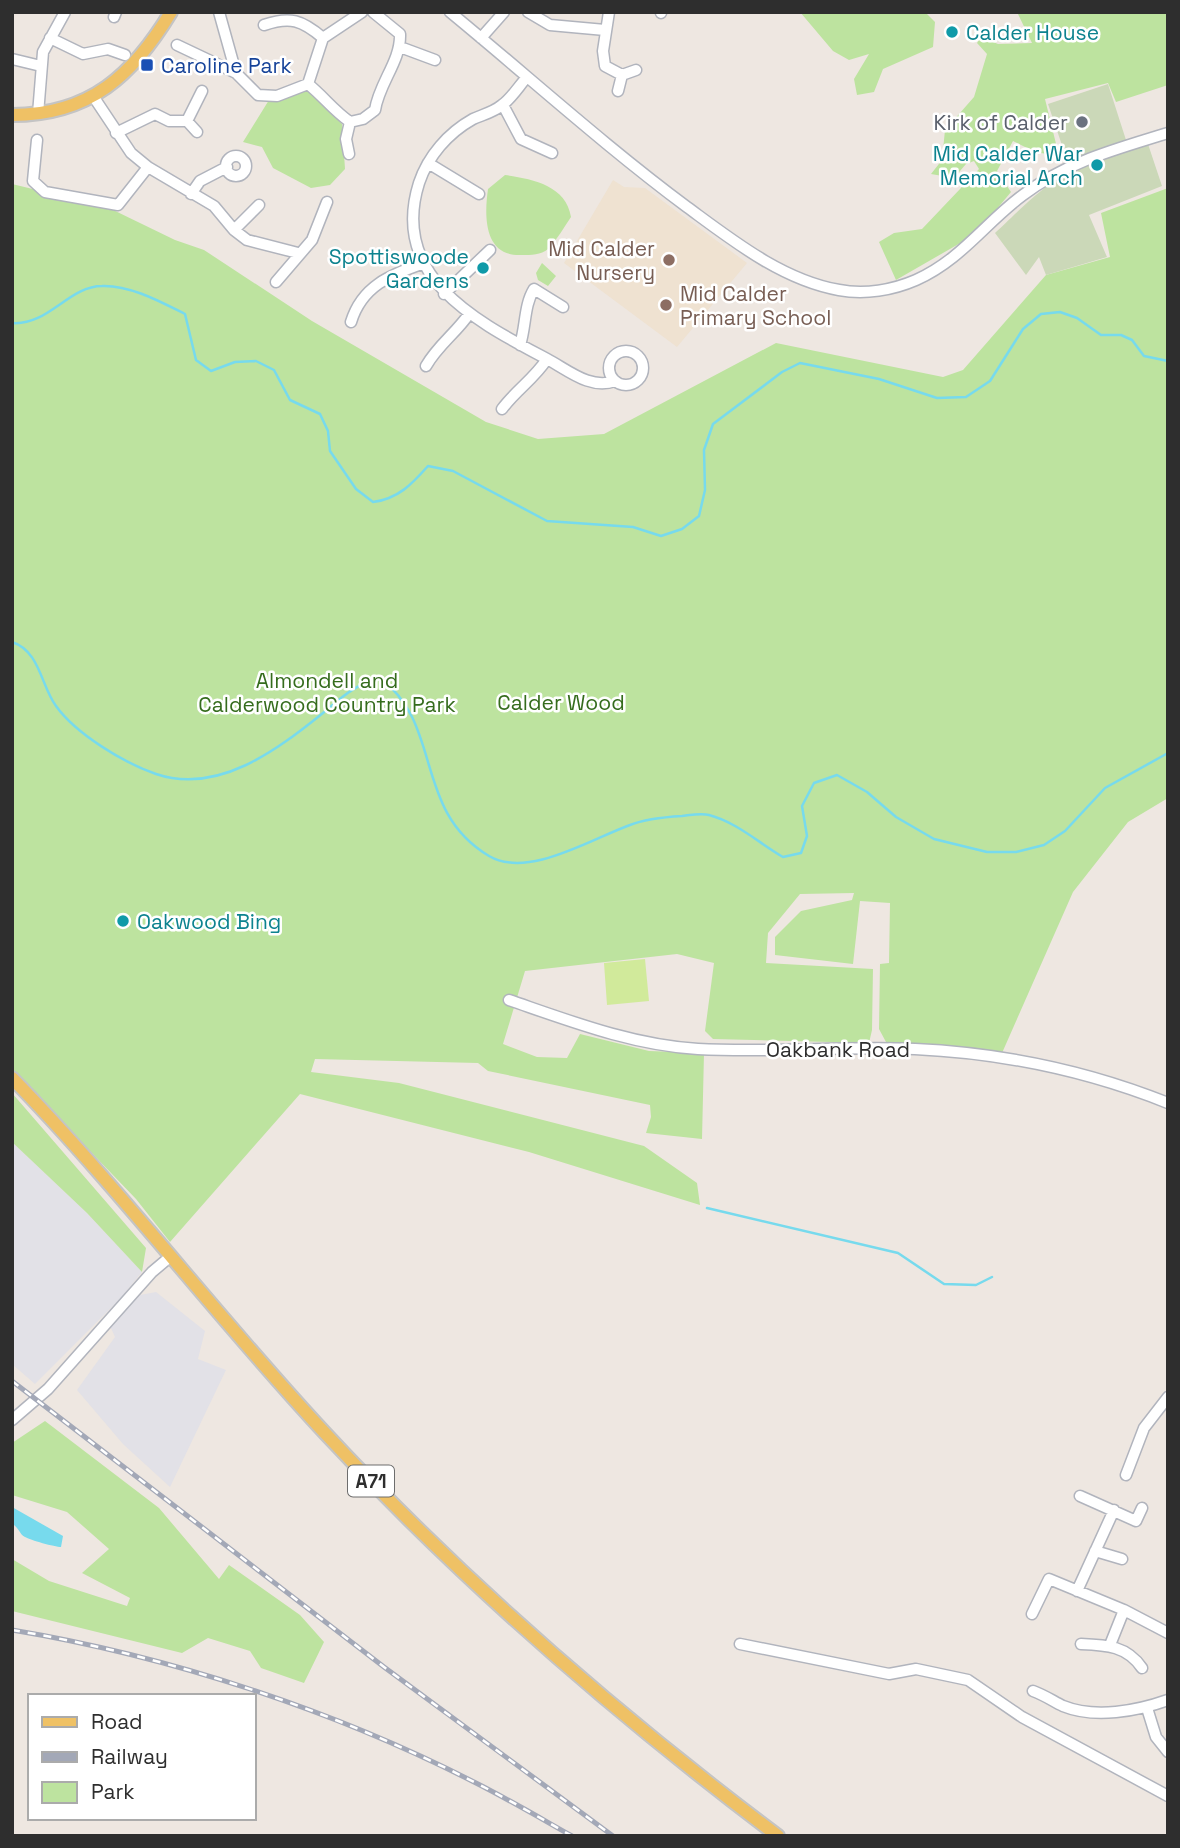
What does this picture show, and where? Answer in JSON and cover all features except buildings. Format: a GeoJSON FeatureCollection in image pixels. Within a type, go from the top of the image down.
{"type":"FeatureCollection","features":[{"type":"Feature","properties":{"kind":"main road"},"geometry":{"type":"LineString","coordinates":[[12,115],[38,114],[65,108],[93,96],[132,68],[153,42],[171,12]]}},
{"type":"Feature","properties":{"kind":"main road","name":"A71"},"geometry":{"type":"LineString","coordinates":[[12,1077],[171,1256],[246,1346],[317,1424],[442,1552],[590,1687],[778,1836]]}},
{"type":"Feature","properties":{"kind":"street"},"geometry":{"type":"LineString","coordinates":[[38,114],[41,66],[50,38],[64,12]]}},
{"type":"Feature","properties":{"kind":"street"},"geometry":{"type":"LineString","coordinates":[[219,12],[236,73]]}},
{"type":"Feature","properties":{"kind":"street"},"geometry":{"type":"LineString","coordinates":[[308,84],[323,38],[362,12]]}},
{"type":"Feature","properties":{"kind":"street"},"geometry":{"type":"LineString","coordinates":[[308,84],[322,95],[325,104],[350,122],[363,119],[375,110],[377,94],[400,47],[399,31],[373,12]]}},
{"type":"Feature","properties":{"kind":"street"},"geometry":{"type":"LineString","coordinates":[[450,12],[723,234],[794,275],[838,290],[884,290],[941,268],[1021,196],[1070,165],[1168,133]]}},
{"type":"Feature","properties":{"kind":"street"},"geometry":{"type":"LineString","coordinates":[[481,38],[504,12]]}},
{"type":"Feature","properties":{"kind":"street"},"geometry":{"type":"LineString","coordinates":[[528,12],[550,24],[605,30]]}},
{"type":"Feature","properties":{"kind":"street"},"geometry":{"type":"LineString","coordinates":[[608,12],[603,51],[605,66],[622,75],[636,70]]}},
{"type":"Feature","properties":{"kind":"street"},"geometry":{"type":"LineString","coordinates":[[264,24],[294,15],[323,38]]}},
{"type":"Feature","properties":{"kind":"street"},"geometry":{"type":"LineString","coordinates":[[50,38],[83,54],[108,49],[125,55]]}},
{"type":"Feature","properties":{"kind":"street"},"geometry":{"type":"LineString","coordinates":[[90,41],[93,52]]}},
{"type":"Feature","properties":{"kind":"street"},"geometry":{"type":"LineString","coordinates":[[177,45],[236,73],[257,95],[277,96],[308,84]]}},
{"type":"Feature","properties":{"kind":"street"},"geometry":{"type":"LineString","coordinates":[[400,47],[435,60]]}},
{"type":"Feature","properties":{"kind":"street"},"geometry":{"type":"LineString","coordinates":[[12,59],[41,66]]}},
{"type":"Feature","properties":{"kind":"street"},"geometry":{"type":"LineString","coordinates":[[618,91],[622,75]]}},
{"type":"Feature","properties":{"kind":"street"},"geometry":{"type":"LineString","coordinates":[[527,77],[503,105],[454,131],[428,163],[414,202],[415,231],[424,263],[444,294],[469,314],[582,379],[606,384],[615,381]]}},
{"type":"Feature","properties":{"kind":"street"},"geometry":{"type":"LineString","coordinates":[[187,121],[202,91]]}},
{"type":"Feature","properties":{"kind":"street"},"geometry":{"type":"LineString","coordinates":[[93,96],[131,153],[148,167],[214,206],[234,230],[247,240],[298,253]]}},
{"type":"Feature","properties":{"kind":"street"},"geometry":{"type":"LineString","coordinates":[[503,105],[521,139],[552,153]]}},
{"type":"Feature","properties":{"kind":"street"},"geometry":{"type":"LineString","coordinates":[[116,133],[155,114],[169,121],[187,121],[197,132]]}},
{"type":"Feature","properties":{"kind":"street"},"geometry":{"type":"LineString","coordinates":[[349,154],[346,139],[350,122]]}},
{"type":"Feature","properties":{"kind":"street"},"geometry":{"type":"LineString","coordinates":[[37,141],[33,181],[45,192],[118,205],[148,167]]}},
{"type":"Feature","properties":{"kind":"street"},"geometry":{"type":"LineString","coordinates":[[428,163],[479,194]]}},
{"type":"Feature","properties":{"kind":"street"},"geometry":{"type":"LineString","coordinates":[[191,194],[200,181],[227,167]]}},
{"type":"Feature","properties":{"kind":"street"},"geometry":{"type":"LineString","coordinates":[[276,282],[298,253],[312,240],[327,202]]}},
{"type":"Feature","properties":{"kind":"street"},"geometry":{"type":"LineString","coordinates":[[234,230],[259,205]]}},
{"type":"Feature","properties":{"kind":"street"},"geometry":{"type":"LineString","coordinates":[[444,294],[490,250]]}},
{"type":"Feature","properties":{"kind":"street"},"geometry":{"type":"LineString","coordinates":[[351,323],[357,304],[367,292],[384,279],[424,263]]}},
{"type":"Feature","properties":{"kind":"street"},"geometry":{"type":"LineString","coordinates":[[520,345],[527,323],[527,300],[534,289],[563,307]]}},
{"type":"Feature","properties":{"kind":"street"},"geometry":{"type":"LineString","coordinates":[[426,366],[436,349],[458,330],[469,314]]}},
{"type":"Feature","properties":{"kind":"street"},"geometry":{"type":"LineString","coordinates":[[508,406],[547,359]]}},
{"type":"Feature","properties":{"kind":"street","name":"Oakbank Road"},"geometry":{"type":"LineString","coordinates":[[509,1000],[643,1041],[697,1049],[915,1049],[992,1056],[1097,1078],[1168,1103]]}},
{"type":"Feature","properties":{"kind":"street"},"geometry":{"type":"LineString","coordinates":[[12,1420],[48,1389],[152,1272],[171,1256]]}},
{"type":"Feature","properties":{"kind":"street"},"geometry":{"type":"LineString","coordinates":[[1126,1475],[1144,1428],[1168,1397]]}},
{"type":"Feature","properties":{"kind":"street"},"geometry":{"type":"LineString","coordinates":[[1080,1496],[1136,1521],[1142,1508]]}},
{"type":"Feature","properties":{"kind":"street"},"geometry":{"type":"LineString","coordinates":[[1077,1591],[1114,1510]]}},
{"type":"Feature","properties":{"kind":"street"},"geometry":{"type":"LineString","coordinates":[[1095,1551],[1122,1559]]}},
{"type":"Feature","properties":{"kind":"street"},"geometry":{"type":"LineString","coordinates":[[1032,1614],[1049,1579],[1124,1610],[1168,1633]]}},
{"type":"Feature","properties":{"kind":"street"},"geometry":{"type":"LineString","coordinates":[[1110,1645],[1124,1610]]}},
{"type":"Feature","properties":{"kind":"street"},"geometry":{"type":"LineString","coordinates":[[740,1644],[889,1674],[916,1669],[968,1680],[1022,1717],[1168,1796]]}},
{"type":"Feature","properties":{"kind":"street"},"geometry":{"type":"LineString","coordinates":[[1081,1644],[1110,1645],[1133,1654],[1142,1668]]}},
{"type":"Feature","properties":{"kind":"street"},"geometry":{"type":"LineString","coordinates":[[1033,1691],[1063,1706],[1083,1711],[1110,1712],[1147,1708],[1168,1700]]}},
{"type":"Feature","properties":{"kind":"street"},"geometry":{"type":"LineString","coordinates":[[1147,1708],[1156,1737],[1168,1752]]}},
{"type":"Feature","properties":{"kind":"shaded area","name":"Mid Calder Primary School"},"geometry":{"type":"Polygon","coordinates":[[[613,180],[624,187],[645,188],[747,263],[677,347],[564,263],[613,180]]]}},
{"type":"Feature","properties":{"kind":"shaded area"},"geometry":{"type":"Polygon","coordinates":[[[12,1142],[87,1213],[142,1272],[120,1299],[35,1384],[12,1364],[12,1142]]]}},
{"type":"Feature","properties":{"kind":"shaded area"},"geometry":{"type":"Polygon","coordinates":[[[156,1292],[205,1331],[198,1359],[226,1370],[170,1487],[123,1444],[77,1390],[115,1337],[110,1326],[140,1295],[156,1292]]]}},
{"type":"Feature","properties":{"kind":"green space"},"geometry":{"type":"Polygon","coordinates":[[[800,12],[929,12],[927,14],[935,22],[933,47],[883,69],[874,92],[857,95],[854,79],[869,54],[849,60],[833,51],[800,12]]]}},
{"type":"Feature","properties":{"kind":"green space"},"geometry":{"type":"Polygon","coordinates":[[[1017,12],[1168,12],[1168,85],[1116,102],[1108,83],[1045,99],[1059,156],[1035,152],[1013,141],[997,171],[1011,192],[976,234],[896,280],[879,242],[894,233],[922,229],[979,169],[974,161],[966,164],[954,178],[931,174],[942,160],[945,130],[974,97],[987,54],[977,43],[981,37],[998,44],[1032,43],[1017,12]]]}},
{"type":"Feature","properties":{"kind":"green space"},"geometry":{"type":"Polygon","coordinates":[[[1108,84],[1126,140],[1067,160],[1048,104],[1108,84]]]}},
{"type":"Feature","properties":{"kind":"green space"},"geometry":{"type":"Polygon","coordinates":[[[307,90],[342,124],[345,169],[330,185],[311,188],[273,168],[262,147],[243,142],[269,100],[287,98],[307,90]]]}},
{"type":"Feature","properties":{"kind":"green space"},"geometry":{"type":"Polygon","coordinates":[[[1148,144],[1162,186],[1089,215],[1107,257],[1046,275],[1039,257],[1026,275],[995,233],[1057,179],[1071,171],[1097,165],[1100,161],[1148,144]]]}},
{"type":"Feature","properties":{"kind":"green space"},"geometry":{"type":"Polygon","coordinates":[[[505,175],[546,186],[555,191],[568,206],[571,217],[548,249],[539,254],[509,254],[493,242],[489,233],[486,211],[488,189],[505,175]]]}},
{"type":"Feature","properties":{"kind":"green space","name":"Almondell and Calderwood Country Park"},"geometry":{"type":"Polygon","coordinates":[[[12,184],[107,207],[175,240],[204,250],[312,321],[486,422],[538,439],[604,434],[776,343],[943,377],[963,370],[1046,275],[1110,257],[1101,213],[1168,188],[1168,798],[1128,822],[1073,892],[1002,1053],[886,1042],[879,1029],[880,964],[889,963],[890,903],[860,901],[853,964],[775,955],[775,937],[801,911],[852,900],[854,893],[800,894],[768,933],[766,963],[873,969],[872,1030],[869,1043],[713,1039],[705,1031],[714,963],[677,954],[525,971],[503,1044],[537,1057],[567,1058],[580,1034],[649,1051],[704,1053],[702,1139],[646,1133],[651,1117],[650,1105],[488,1071],[478,1063],[315,1059],[311,1072],[399,1083],[644,1146],[697,1183],[700,1205],[529,1152],[300,1094],[170,1242],[136,1199],[12,1070],[12,184]]]}},
{"type":"Feature","properties":{"kind":"green space"},"geometry":{"type":"Polygon","coordinates":[[[542,263],[556,276],[548,286],[538,280],[536,273],[542,263]]]}},
{"type":"Feature","properties":{"kind":"green space"},"geometry":{"type":"Polygon","coordinates":[[[645,959],[649,1001],[607,1005],[604,963],[645,959]]]}},
{"type":"Feature","properties":{"kind":"green space"},"geometry":{"type":"Polygon","coordinates":[[[12,1093],[146,1248],[142,1272],[87,1213],[12,1142],[12,1093]]]}},
{"type":"Feature","properties":{"kind":"green space"},"geometry":{"type":"Polygon","coordinates":[[[45,1421],[159,1508],[219,1579],[229,1565],[300,1615],[324,1642],[304,1683],[261,1668],[250,1651],[208,1638],[182,1653],[12,1611],[12,1559],[49,1581],[127,1606],[130,1598],[82,1573],[109,1549],[67,1512],[12,1495],[12,1443],[45,1421]]]}},
{"type":"Feature","properties":{"kind":"water"},"geometry":{"type":"Polygon","coordinates":[[[12,1507],[63,1536],[61,1547],[23,1536],[12,1524],[12,1507]]]}},
{"type":"Feature","properties":{"kind":"waterway"},"geometry":{"type":"LineString","coordinates":[[12,323],[37,318],[90,288],[113,286],[134,291],[185,314],[196,360],[211,371],[235,362],[256,361],[274,370],[290,400],[320,414],[328,431],[330,451],[356,489],[373,502],[397,494],[428,466],[453,471],[547,521],[633,527],[661,536],[682,529],[699,516],[705,490],[704,450],[713,424],[782,372],[800,363],[879,379],[937,398],[966,397],[990,381],[1023,329],[1041,314],[1060,312],[1077,318],[1101,335],[1121,335],[1132,340],[1144,356],[1168,361]]}},
{"type":"Feature","properties":{"kind":"waterway"},"geometry":{"type":"LineString","coordinates":[[12,642],[29,653],[56,706],[88,737],[130,763],[156,774],[179,779],[202,779],[246,765],[286,741],[364,683],[381,679],[400,698],[413,720],[449,816],[465,837],[489,856],[505,862],[540,860],[642,821],[699,814],[729,823],[783,857],[801,853],[807,836],[802,806],[814,783],[837,775],[867,792],[896,817],[934,839],[987,852],[1016,852],[1044,845],[1065,831],[1105,788],[1168,753]]}},
{"type":"Feature","properties":{"kind":"waterway"},"geometry":{"type":"LineString","coordinates":[[707,1208],[898,1253],[944,1284],[976,1285],[992,1277]]}},
{"type":"Feature","properties":{"kind":"railway"},"geometry":{"type":"LineString","coordinates":[[12,1381],[384,1667],[613,1836]]}},
{"type":"Feature","properties":{"kind":"railway"},"geometry":{"type":"LineString","coordinates":[[12,1630],[131,1655],[249,1689],[307,1709],[420,1756],[487,1788],[572,1836]]}},
{"type":"Feature","properties":{"kind":"place","name":"Calder House"},"geometry":{"type":"Point","coordinates":[952,32]}},
{"type":"Feature","properties":{"kind":"place","name":"Caroline Park"},"geometry":{"type":"Point","coordinates":[147,65]}},
{"type":"Feature","properties":{"kind":"place","name":"Kirk of Calder"},"geometry":{"type":"Point","coordinates":[1082,122]}},
{"type":"Feature","properties":{"kind":"place","name":"Mid Calder War Memorial Arch"},"geometry":{"type":"Point","coordinates":[1097,165]}},
{"type":"Feature","properties":{"kind":"place","name":"Mid Calder Nursery"},"geometry":{"type":"Point","coordinates":[669,260]}},
{"type":"Feature","properties":{"kind":"place","name":"Spottiswoode Gardens"},"geometry":{"type":"Point","coordinates":[483,268]}},
{"type":"Feature","properties":{"kind":"place","name":"Mid Calder Primary School"},"geometry":{"type":"Point","coordinates":[666,305]}},
{"type":"Feature","properties":{"kind":"place","name":"Oakwood Bing"},"geometry":{"type":"Point","coordinates":[123,921]}},
{"type":"Feature","properties":{"kind":"park label","name":"Calder Wood"},"geometry":{"type":"Point","coordinates":[561,702]}}]}
